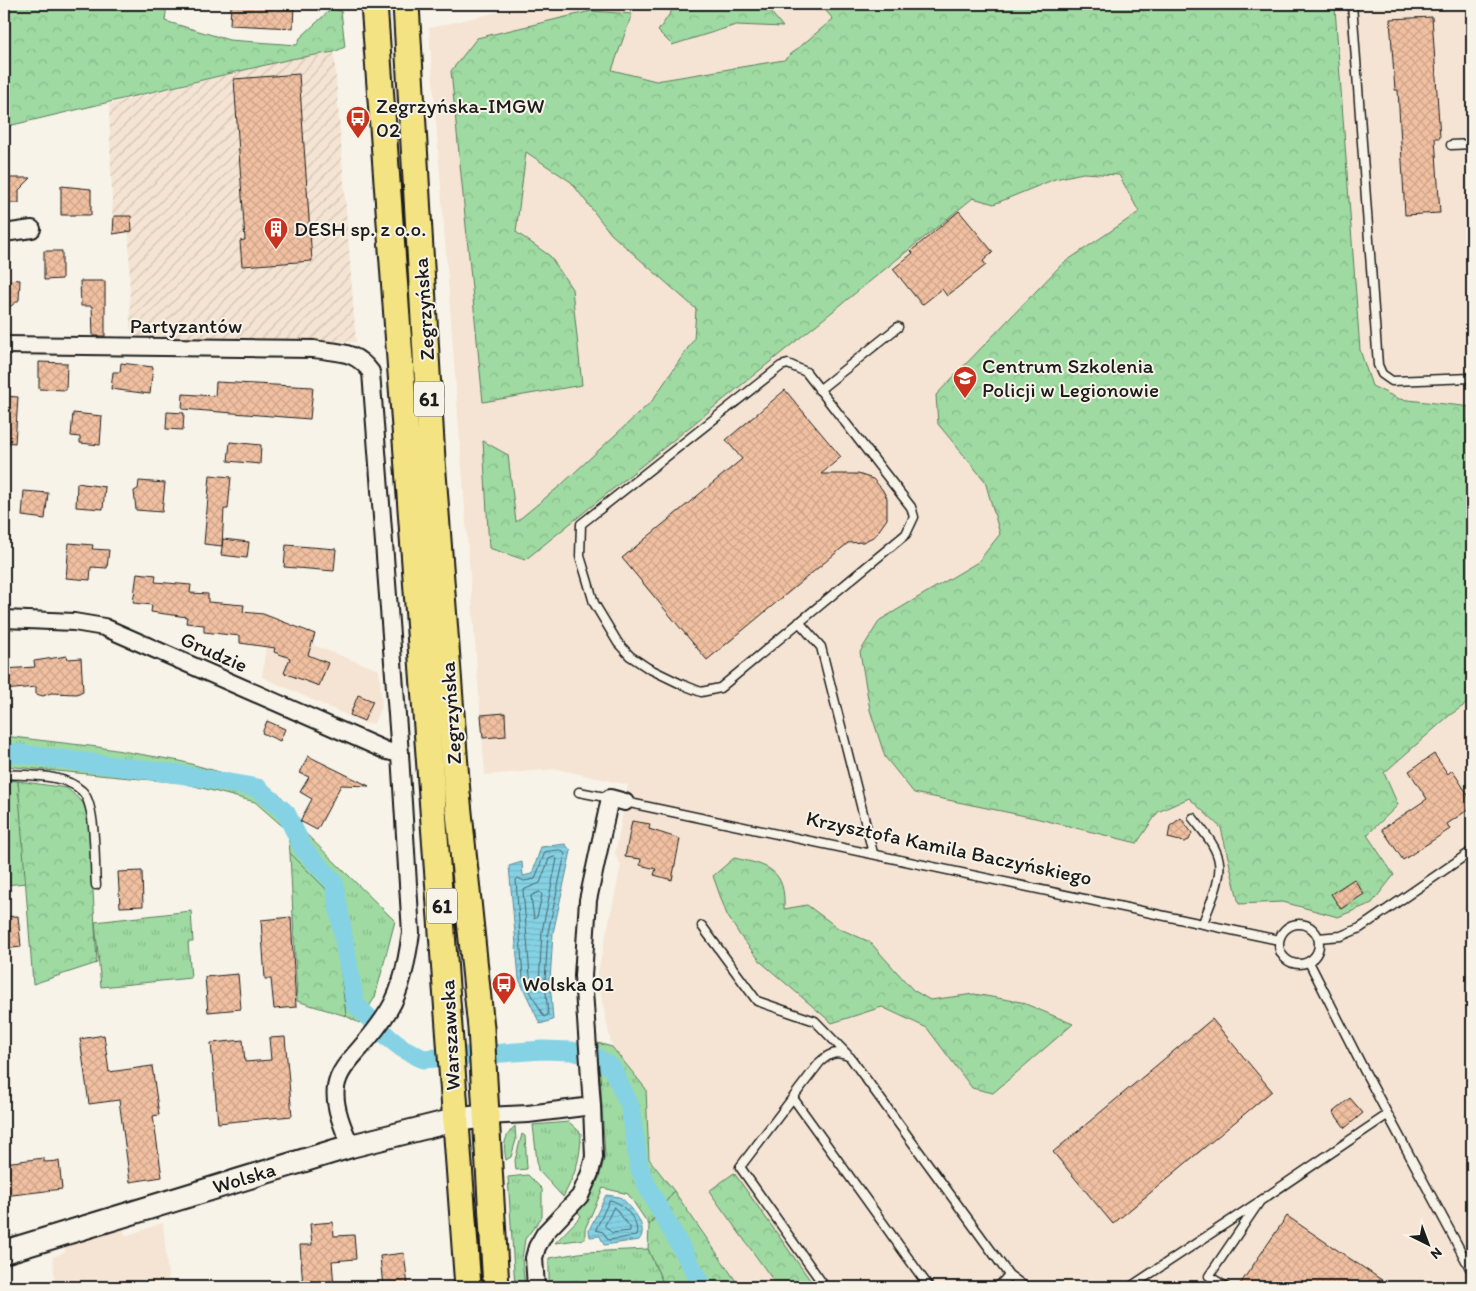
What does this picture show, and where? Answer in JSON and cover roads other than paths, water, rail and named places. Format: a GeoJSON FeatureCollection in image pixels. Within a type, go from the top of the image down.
{"type":"FeatureCollection","features":[{"type":"Feature","properties":{"kind":"main road","name":"Zegrzyńska"},"geometry":{"type":"LineString","coordinates":[[374,4],[432,782]]}},
{"type":"Feature","properties":{"kind":"main road","name":"Zegrzyńska"},"geometry":{"type":"LineString","coordinates":[[406,4],[432,460],[457,793]]}},
{"type":"Feature","properties":{"kind":"main road","name":"Warszawska"},"geometry":{"type":"LineString","coordinates":[[432,782],[468,1287]]}},
{"type":"Feature","properties":{"kind":"main road","name":"Warszawska"},"geometry":{"type":"LineString","coordinates":[[457,793],[484,1076],[496,1287]]}},
{"type":"Feature","properties":{"kind":"street"},"geometry":{"type":"LineString","coordinates":[[4,233],[32,228]]}},
{"type":"Feature","properties":{"kind":"street","name":"Partyzantów"},"geometry":{"type":"LineString","coordinates":[[4,344],[314,349],[354,356],[365,364],[374,380],[400,754]]}},
{"type":"Feature","properties":{"kind":"street","name":"Grudzie"},"geometry":{"type":"LineString","coordinates":[[4,619],[74,622],[104,627],[387,751],[400,754]]}},
{"type":"Feature","properties":{"kind":"street"},"geometry":{"type":"LineString","coordinates":[[351,1146],[336,1111],[334,1092],[338,1076],[342,1068],[367,1043],[396,997],[407,958],[411,933],[400,754]]}},
{"type":"Feature","properties":{"kind":"street"},"geometry":{"type":"LineString","coordinates":[[536,1287],[534,1258],[537,1247],[545,1233],[580,1196],[590,1173],[594,1157],[583,976],[588,900],[617,800]]}},
{"type":"Feature","properties":{"kind":"street"},"geometry":{"type":"LineString","coordinates":[[487,1116],[528,1114],[592,1106]]}},
{"type":"Feature","properties":{"kind":"street","name":"Wolska"},"geometry":{"type":"LineString","coordinates":[[4,1252],[351,1146],[455,1120],[487,1116]]}},
{"type":"Feature","properties":{"kind":"lane"},"geometry":{"type":"LineString","coordinates":[[1352,4],[1378,365],[1382,374],[1392,381],[1472,378]]}},
{"type":"Feature","properties":{"kind":"lane"},"geometry":{"type":"LineString","coordinates":[[1451,145],[1472,144]]}},
{"type":"Feature","properties":{"kind":"lane"},"geometry":{"type":"LineString","coordinates":[[819,390],[898,327]]}},
{"type":"Feature","properties":{"kind":"lane"},"geometry":{"type":"LineString","coordinates":[[788,364],[806,372],[911,507],[914,517],[906,534],[799,622],[720,688],[701,692],[681,684],[630,656],[604,623],[594,603],[580,556],[582,524],[781,366],[788,364]]}},
{"type":"Feature","properties":{"kind":"lane"},"geometry":{"type":"LineString","coordinates":[[799,622],[821,647],[873,854]]}},
{"type":"Feature","properties":{"kind":"lane"},"geometry":{"type":"LineString","coordinates":[[4,774],[51,778],[71,784],[82,790],[91,810],[96,886]]}},
{"type":"Feature","properties":{"kind":"lane","name":"Krzysztofa Kamila Baczyńskiego"},"geometry":{"type":"LineString","coordinates":[[579,792],[1279,940]]}},
{"type":"Feature","properties":{"kind":"lane"},"geometry":{"type":"LineString","coordinates":[[1193,818],[1214,847],[1219,860],[1219,872],[1203,923]]}},
{"type":"Feature","properties":{"kind":"lane"},"geometry":{"type":"LineString","coordinates":[[1318,938],[1341,936],[1360,928],[1472,851]]}},
{"type":"Feature","properties":{"kind":"lane"},"geometry":{"type":"LineString","coordinates":[[1302,924],[1309,926],[1318,938],[1318,952],[1309,962],[1296,965],[1290,963],[1281,953],[1279,940],[1287,928],[1302,924]]}},
{"type":"Feature","properties":{"kind":"lane"},"geometry":{"type":"LineString","coordinates":[[702,926],[757,1001],[815,1021],[850,1057],[1009,1275],[1025,1287]]}},
{"type":"Feature","properties":{"kind":"lane"},"geometry":{"type":"LineString","coordinates":[[1309,962],[1387,1115],[1471,1268]]}},
{"type":"Feature","properties":{"kind":"lane"},"geometry":{"type":"LineString","coordinates":[[825,1287],[740,1166],[828,1054],[838,1052],[850,1057]]}},
{"type":"Feature","properties":{"kind":"lane"},"geometry":{"type":"LineString","coordinates":[[793,1098],[929,1287]]}},
{"type":"Feature","properties":{"kind":"lane"},"geometry":{"type":"LineString","coordinates":[[1130,1287],[1387,1115]]}},
{"type":"Feature","properties":{"kind":"lane"},"geometry":{"type":"LineString","coordinates":[[1226,1287],[1209,1276],[1260,1201]]}},
{"type":"Feature","properties":{"kind":"lane"},"geometry":{"type":"LineString","coordinates":[[998,1287],[1009,1275]]}},
{"type":"Feature","properties":{"kind":"water"},"geometry":{"type":"Polygon","coordinates":[[[565,844],[571,851],[553,933],[550,981],[553,1020],[540,1024],[519,979],[509,866],[522,862],[523,876],[532,874],[541,847],[565,844]]]}},
{"type":"Feature","properties":{"kind":"water"},"geometry":{"type":"Polygon","coordinates":[[[606,1195],[620,1197],[629,1205],[642,1229],[642,1235],[639,1240],[604,1245],[600,1236],[590,1237],[589,1230],[606,1195]]]}},
{"type":"Feature","properties":{"kind":"waterway"},"geometry":{"type":"LineString","coordinates":[[4,752],[179,774],[258,788],[286,813],[304,850],[334,882],[355,1004],[389,1038],[402,1048],[423,1059],[542,1050],[572,1051],[596,1057],[612,1068],[630,1106],[639,1167],[648,1188],[703,1287]]}},
{"type":"Feature","properties":{"kind":"place","name":"Zegrzyńska-IMGW 02"},"geometry":{"type":"Point","coordinates":[358,139]}},
{"type":"Feature","properties":{"kind":"place","name":"DESH sp. z o.o."},"geometry":{"type":"Point","coordinates":[276,250]}},
{"type":"Feature","properties":{"kind":"place","name":"Centrum Szkolenia Policji w Legionowie"},"geometry":{"type":"Point","coordinates":[965,399]}},
{"type":"Feature","properties":{"kind":"place","name":"Wolska 01"},"geometry":{"type":"Point","coordinates":[504,1005]}}]}
